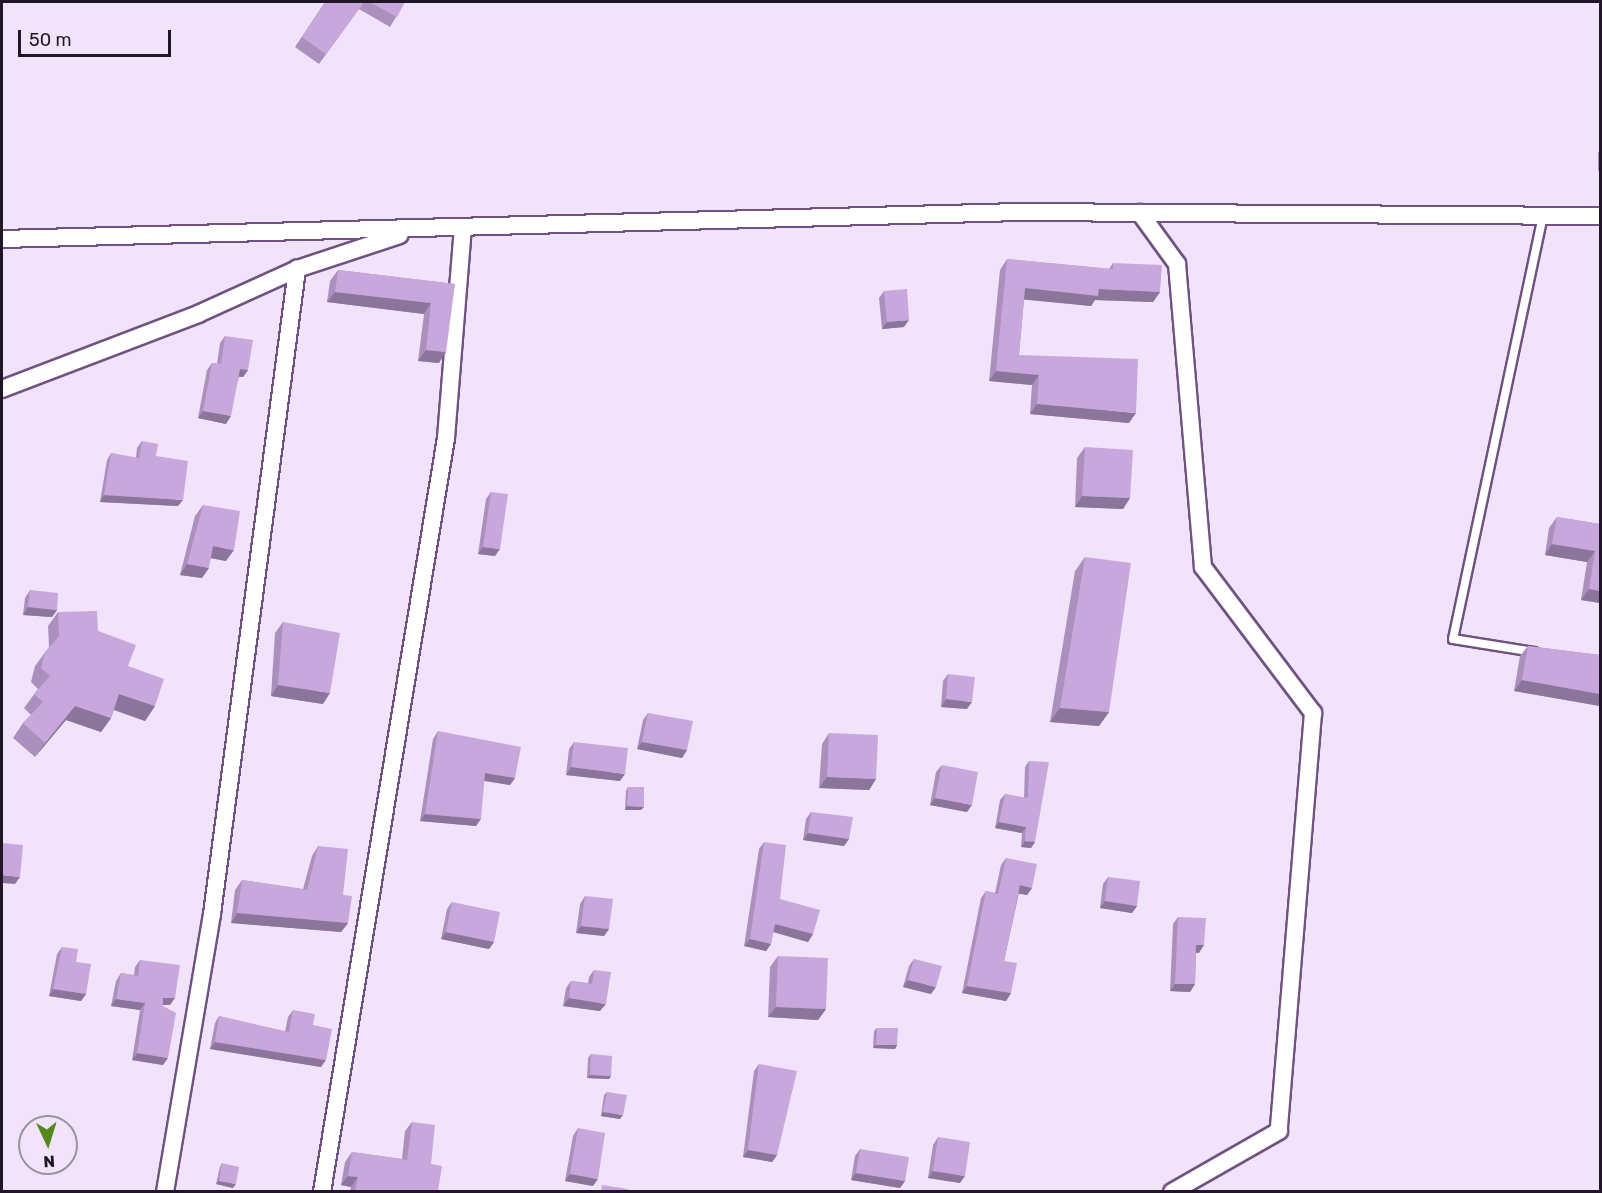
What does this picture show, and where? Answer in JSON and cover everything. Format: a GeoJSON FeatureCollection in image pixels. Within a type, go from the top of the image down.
{"type":"FeatureCollection","features":[{"type":"Feature","properties":{"kind":"street"},"geometry":{"type":"LineString","coordinates":[[1140,213],[1177,264],[1203,567],[1313,713],[1279,1131],[1172,1191]]}},
{"type":"Feature","properties":{"kind":"street"},"geometry":{"type":"LineString","coordinates":[[2,239],[1140,213],[1600,216]]}},
{"type":"Feature","properties":{"kind":"street"},"geometry":{"type":"LineString","coordinates":[[322,1191],[446,438],[463,228]]}},
{"type":"Feature","properties":{"kind":"street"},"geometry":{"type":"LineString","coordinates":[[2,389],[198,314],[297,269],[417,230]]}},
{"type":"Feature","properties":{"kind":"street"},"geometry":{"type":"LineString","coordinates":[[165,1191],[212,914],[297,269]]}},
{"type":"Feature","properties":{"kind":"lane"},"geometry":{"type":"LineString","coordinates":[[1543,215],[1453,639],[1544,654]]}},
{"type":"Feature","properties":{"kind":"building"},"geometry":{"type":"Polygon","coordinates":[[[325,2],[364,2],[326,54],[302,37],[325,2]]]}},
{"type":"Feature","properties":{"kind":"building"},"geometry":{"type":"Polygon","coordinates":[[[369,2],[405,2],[397,17],[369,2]]]}},
{"type":"Feature","properties":{"kind":"building"},"geometry":{"type":"Polygon","coordinates":[[[1007,259],[1113,269],[1113,263],[1162,265],[1160,292],[1099,289],[1098,296],[1025,288],[1019,355],[1138,359],[1136,413],[1037,404],[1039,375],[996,371],[1007,259]]]}},
{"type":"Feature","properties":{"kind":"building"},"geometry":{"type":"Polygon","coordinates":[[[338,270],[455,284],[446,352],[426,350],[431,303],[335,292],[338,270]]]}},
{"type":"Feature","properties":{"kind":"building"},"geometry":{"type":"Polygon","coordinates":[[[907,289],[909,320],[887,322],[884,291],[907,289]]]}},
{"type":"Feature","properties":{"kind":"building"},"geometry":{"type":"Polygon","coordinates":[[[225,336],[253,340],[248,370],[240,369],[231,416],[203,411],[212,363],[221,364],[225,336]]]}},
{"type":"Feature","properties":{"kind":"building"},"geometry":{"type":"Polygon","coordinates":[[[142,441],[158,444],[156,456],[188,461],[183,500],[104,495],[111,453],[139,458],[142,441]]]}},
{"type":"Feature","properties":{"kind":"building"},"geometry":{"type":"Polygon","coordinates":[[[1085,447],[1133,450],[1130,498],[1082,496],[1085,447]]]}},
{"type":"Feature","properties":{"kind":"building"},"geometry":{"type":"Polygon","coordinates":[[[491,492],[508,494],[500,549],[483,547],[491,492]]]}},
{"type":"Feature","properties":{"kind":"building"},"geometry":{"type":"Polygon","coordinates":[[[203,505],[240,511],[234,550],[213,546],[209,568],[187,564],[203,505]]]}},
{"type":"Feature","properties":{"kind":"building"},"geometry":{"type":"Polygon","coordinates":[[[1557,517],[1600,524],[1600,591],[1589,589],[1595,551],[1552,544],[1557,517]]]}},
{"type":"Feature","properties":{"kind":"building"},"geometry":{"type":"Polygon","coordinates":[[[1085,557],[1131,563],[1109,712],[1060,708],[1085,557]]]}},
{"type":"Feature","properties":{"kind":"building"},"geometry":{"type":"Polygon","coordinates":[[[30,590],[58,593],[57,610],[28,607],[30,590]]]}},
{"type":"Feature","properties":{"kind":"building"},"geometry":{"type":"Polygon","coordinates":[[[97,611],[98,631],[136,645],[128,666],[164,679],[155,706],[119,694],[111,718],[75,706],[45,743],[23,723],[43,702],[34,694],[50,676],[41,668],[45,652],[59,636],[58,612],[97,611]]]}},
{"type":"Feature","properties":{"kind":"building"},"geometry":{"type":"Polygon","coordinates":[[[283,622],[340,633],[330,693],[278,685],[283,622]]]}},
{"type":"Feature","properties":{"kind":"building"},"geometry":{"type":"Polygon","coordinates":[[[1528,646],[1600,655],[1600,694],[1522,680],[1528,646]]]}},
{"type":"Feature","properties":{"kind":"building"},"geometry":{"type":"Polygon","coordinates":[[[948,674],[975,677],[972,702],[946,699],[948,674]]]}},
{"type":"Feature","properties":{"kind":"building"},"geometry":{"type":"Polygon","coordinates":[[[648,713],[693,721],[687,750],[642,742],[648,713]]]}},
{"type":"Feature","properties":{"kind":"building"},"geometry":{"type":"Polygon","coordinates":[[[438,731],[521,747],[515,778],[485,773],[481,819],[425,814],[438,731]]]}},
{"type":"Feature","properties":{"kind":"building"},"geometry":{"type":"Polygon","coordinates":[[[829,733],[878,735],[876,779],[827,777],[829,733]]]}},
{"type":"Feature","properties":{"kind":"building"},"geometry":{"type":"Polygon","coordinates":[[[574,742],[628,748],[625,774],[571,767],[574,742]]]}},
{"type":"Feature","properties":{"kind":"building"},"geometry":{"type":"Polygon","coordinates":[[[1029,761],[1049,762],[1035,842],[1025,841],[1026,827],[999,822],[1005,794],[1028,798],[1029,761]]]}},
{"type":"Feature","properties":{"kind":"building"},"geometry":{"type":"Polygon","coordinates":[[[942,765],[978,772],[972,805],[935,798],[942,765]]]}},
{"type":"Feature","properties":{"kind":"building"},"geometry":{"type":"Polygon","coordinates":[[[628,787],[644,787],[644,807],[627,806],[628,787]]]}},
{"type":"Feature","properties":{"kind":"building"},"geometry":{"type":"Polygon","coordinates":[[[811,812],[853,817],[849,839],[808,833],[811,812]]]}},
{"type":"Feature","properties":{"kind":"building"},"geometry":{"type":"Polygon","coordinates":[[[764,842],[786,845],[780,899],[820,910],[813,934],[775,924],[771,944],[750,939],[764,842]]]}},
{"type":"Feature","properties":{"kind":"building"},"geometry":{"type":"Polygon","coordinates":[[[2,843],[23,845],[20,877],[2,875],[2,843]]]}},
{"type":"Feature","properties":{"kind":"building"},"geometry":{"type":"Polygon","coordinates":[[[318,846],[348,849],[343,895],[352,896],[348,923],[237,913],[242,880],[307,890],[318,846]]]}},
{"type":"Feature","properties":{"kind":"building"},"geometry":{"type":"Polygon","coordinates":[[[1006,858],[1037,864],[1032,888],[1020,885],[1004,961],[1017,963],[1011,993],[967,986],[986,891],[998,894],[1006,858]]]}},
{"type":"Feature","properties":{"kind":"building"},"geometry":{"type":"Polygon","coordinates":[[[1108,877],[1140,881],[1137,906],[1105,901],[1108,877]]]}},
{"type":"Feature","properties":{"kind":"building"},"geometry":{"type":"Polygon","coordinates":[[[585,896],[613,899],[609,929],[581,926],[585,896]]]}},
{"type":"Feature","properties":{"kind":"building"},"geometry":{"type":"Polygon","coordinates":[[[452,902],[500,912],[494,942],[446,932],[452,902]]]}},
{"type":"Feature","properties":{"kind":"building"},"geometry":{"type":"Polygon","coordinates":[[[1178,917],[1206,918],[1204,945],[1196,945],[1195,984],[1175,984],[1178,917]]]}},
{"type":"Feature","properties":{"kind":"building"},"geometry":{"type":"Polygon","coordinates":[[[62,947],[78,949],[76,962],[91,964],[86,994],[53,989],[62,947]]]}},
{"type":"Feature","properties":{"kind":"building"},"geometry":{"type":"Polygon","coordinates":[[[778,956],[828,958],[826,1009],[776,1007],[778,956]]]}},
{"type":"Feature","properties":{"kind":"building"},"geometry":{"type":"Polygon","coordinates":[[[914,959],[942,966],[936,987],[908,980],[914,959]]]}},
{"type":"Feature","properties":{"kind":"building"},"geometry":{"type":"Polygon","coordinates":[[[140,960],[180,965],[175,998],[163,998],[163,1006],[176,1013],[168,1058],[137,1053],[145,1003],[116,999],[121,973],[138,976],[140,960]]]}},
{"type":"Feature","properties":{"kind":"building"},"geometry":{"type":"Polygon","coordinates":[[[594,970],[611,972],[606,1004],[569,998],[571,981],[592,984],[594,970]]]}},
{"type":"Feature","properties":{"kind":"building"},"geometry":{"type":"Polygon","coordinates":[[[293,1010],[315,1014],[313,1025],[332,1029],[326,1060],[215,1042],[219,1016],[289,1032],[293,1010]]]}},
{"type":"Feature","properties":{"kind":"building"},"geometry":{"type":"Polygon","coordinates":[[[877,1028],[898,1028],[897,1045],[876,1045],[877,1028]]]}},
{"type":"Feature","properties":{"kind":"building"},"geometry":{"type":"Polygon","coordinates":[[[591,1054],[612,1056],[611,1076],[590,1075],[591,1054]]]}},
{"type":"Feature","properties":{"kind":"building"},"geometry":{"type":"Polygon","coordinates":[[[759,1064],[797,1071],[777,1155],[748,1150],[759,1064]]]}},
{"type":"Feature","properties":{"kind":"building"},"geometry":{"type":"Polygon","coordinates":[[[607,1092],[627,1095],[623,1115],[603,1112],[607,1092]]]}},
{"type":"Feature","properties":{"kind":"building"},"geometry":{"type":"Polygon","coordinates":[[[412,1122],[435,1125],[431,1164],[442,1166],[438,1191],[355,1191],[358,1177],[348,1176],[352,1152],[407,1160],[412,1122]]]}},
{"type":"Feature","properties":{"kind":"building"},"geometry":{"type":"Polygon","coordinates":[[[578,1128],[605,1133],[598,1179],[570,1174],[578,1128]]]}},
{"type":"Feature","properties":{"kind":"building"},"geometry":{"type":"Polygon","coordinates":[[[938,1137],[970,1142],[965,1176],[933,1171],[938,1137]]]}},
{"type":"Feature","properties":{"kind":"building"},"geometry":{"type":"Polygon","coordinates":[[[860,1149],[909,1157],[905,1181],[856,1173],[860,1149]]]}},
{"type":"Feature","properties":{"kind":"building"},"geometry":{"type":"Polygon","coordinates":[[[222,1163],[239,1167],[236,1184],[219,1181],[222,1163]]]}},
{"type":"Feature","properties":{"kind":"building"},"geometry":{"type":"Polygon","coordinates":[[[602,1185],[628,1189],[628,1191],[601,1191],[602,1185]]]}}]}
